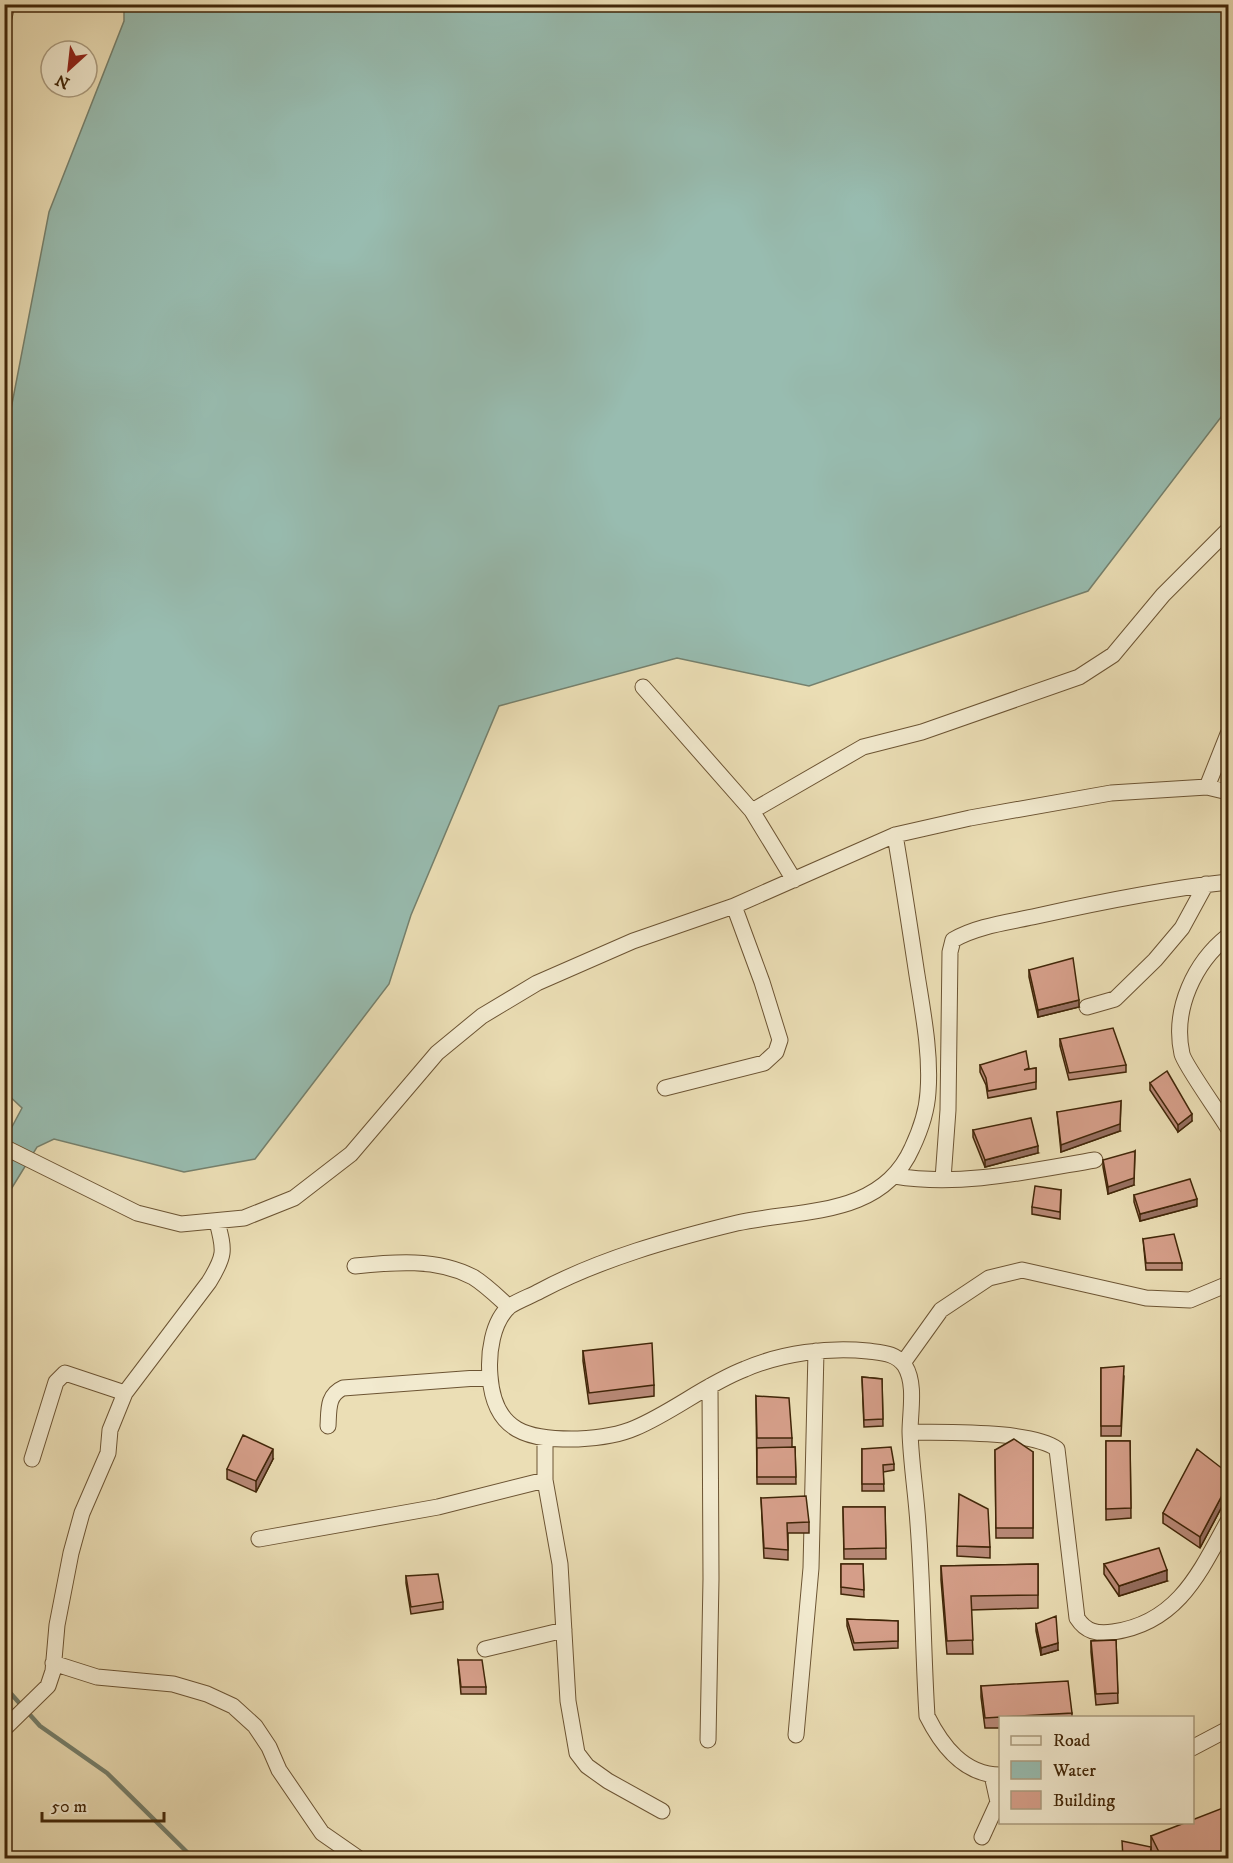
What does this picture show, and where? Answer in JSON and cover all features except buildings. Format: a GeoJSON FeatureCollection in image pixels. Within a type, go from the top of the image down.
{"type":"FeatureCollection","features":[{"type":"Feature","properties":{"kind":"street"},"geometry":{"type":"LineString","coordinates":[[4,18],[7,4]]}},
{"type":"Feature","properties":{"kind":"street"},"geometry":{"type":"LineString","coordinates":[[752,811],[863,747],[922,732],[1079,677],[1113,655],[1163,595],[1228,530]]}},
{"type":"Feature","properties":{"kind":"street"},"geometry":{"type":"LineString","coordinates":[[644,687],[752,811],[794,880]]}},
{"type":"Feature","properties":{"kind":"street"},"geometry":{"type":"LineString","coordinates":[[1207,787],[1228,734]]}},
{"type":"Feature","properties":{"kind":"street"},"geometry":{"type":"LineString","coordinates":[[4,1147],[137,1213],[181,1224],[244,1218],[294,1198],[351,1154],[437,1053],[482,1016],[537,983],[633,941],[734,906],[895,835],[970,818],[1111,793],[1207,787],[1228,792]]}},
{"type":"Feature","properties":{"kind":"street"},"geometry":{"type":"LineString","coordinates":[[895,835],[925,1024],[928,1094],[911,1151],[895,1176],[864,1198],[831,1210],[741,1222],[664,1244],[555,1283],[509,1307],[499,1319],[490,1352],[490,1377],[493,1399],[503,1419],[520,1432],[545,1440],[599,1438],[632,1430],[710,1386],[744,1369],[772,1359],[816,1351],[858,1350],[890,1354],[903,1363],[909,1376],[910,1432],[918,1527],[927,1716],[938,1739],[960,1763],[996,1775],[998,1802],[982,1837]]}},
{"type":"Feature","properties":{"kind":"street"},"geometry":{"type":"LineString","coordinates":[[943,1179],[948,1110],[950,952],[953,940],[962,934],[1016,920],[1118,899],[1228,882]]}},
{"type":"Feature","properties":{"kind":"street"},"geometry":{"type":"LineString","coordinates":[[1087,1007],[1115,999],[1155,960],[1182,928],[1206,884]]}},
{"type":"Feature","properties":{"kind":"street"},"geometry":{"type":"LineString","coordinates":[[665,1088],[764,1063],[776,1052],[780,1040],[778,1032],[734,906]]}},
{"type":"Feature","properties":{"kind":"street"},"geometry":{"type":"LineString","coordinates":[[1228,936],[1211,950],[1199,969],[1185,997],[1180,1023],[1182,1056],[1228,1128]]}},
{"type":"Feature","properties":{"kind":"street"},"geometry":{"type":"LineString","coordinates":[[895,1176],[923,1181],[1032,1170],[1095,1160]]}},
{"type":"Feature","properties":{"kind":"street"},"geometry":{"type":"LineString","coordinates":[[9,1726],[32,1705],[48,1686],[71,1553],[82,1513],[108,1453],[110,1430],[125,1393],[221,1263],[224,1249],[217,1222]]}},
{"type":"Feature","properties":{"kind":"street"},"geometry":{"type":"LineString","coordinates":[[354,1266],[402,1261],[451,1268],[473,1277],[509,1307]]}},
{"type":"Feature","properties":{"kind":"street"},"geometry":{"type":"LineString","coordinates":[[903,1363],[941,1310],[989,1278],[1022,1270],[1146,1298],[1190,1300],[1228,1284]]}},
{"type":"Feature","properties":{"kind":"street"},"geometry":{"type":"LineString","coordinates":[[796,1735],[811,1568],[816,1351]]}},
{"type":"Feature","properties":{"kind":"street"},"geometry":{"type":"LineString","coordinates":[[32,1459],[56,1382],[61,1375],[65,1373],[125,1393]]}},
{"type":"Feature","properties":{"kind":"street"},"geometry":{"type":"LineString","coordinates":[[328,1426],[331,1397],[335,1391],[343,1388],[490,1377]]}},
{"type":"Feature","properties":{"kind":"street"},"geometry":{"type":"LineString","coordinates":[[708,1740],[711,1579],[710,1386]]}},
{"type":"Feature","properties":{"kind":"street"},"geometry":{"type":"LineString","coordinates":[[910,1432],[991,1435],[1047,1442],[1057,1449],[1077,1618],[1083,1628],[1098,1634],[1116,1632],[1161,1616],[1183,1596],[1228,1521]]}},
{"type":"Feature","properties":{"kind":"street"},"geometry":{"type":"LineString","coordinates":[[545,1440],[545,1480],[560,1564],[568,1701],[577,1753],[587,1766],[608,1781],[662,1811]]}},
{"type":"Feature","properties":{"kind":"street"},"geometry":{"type":"LineString","coordinates":[[259,1539],[438,1507],[545,1480]]}},
{"type":"Feature","properties":{"kind":"street"},"geometry":{"type":"LineString","coordinates":[[485,1649],[564,1630]]}},
{"type":"Feature","properties":{"kind":"street"},"geometry":{"type":"LineString","coordinates":[[53,1663],[97,1677],[173,1684],[207,1694],[233,1706],[255,1726],[269,1747],[279,1770],[322,1833],[358,1858]]}},
{"type":"Feature","properties":{"kind":"street"},"geometry":{"type":"LineString","coordinates":[[1194,1747],[1228,1730]]}},
{"type":"Feature","properties":{"kind":"water"},"geometry":{"type":"Polygon","coordinates":[[[124,5],[1228,5],[1228,408],[1088,591],[809,686],[677,658],[499,706],[411,915],[389,984],[255,1159],[184,1172],[54,1139],[37,1147],[5,1199],[5,1140],[22,1108],[4,1091],[5,440],[49,212],[93,99],[99,99],[99,85],[124,21],[124,5]]]}},
{"type":"Feature","properties":{"kind":"waterway"},"geometry":{"type":"LineString","coordinates":[[4,1686],[40,1726],[107,1773],[193,1858]]}}]}
